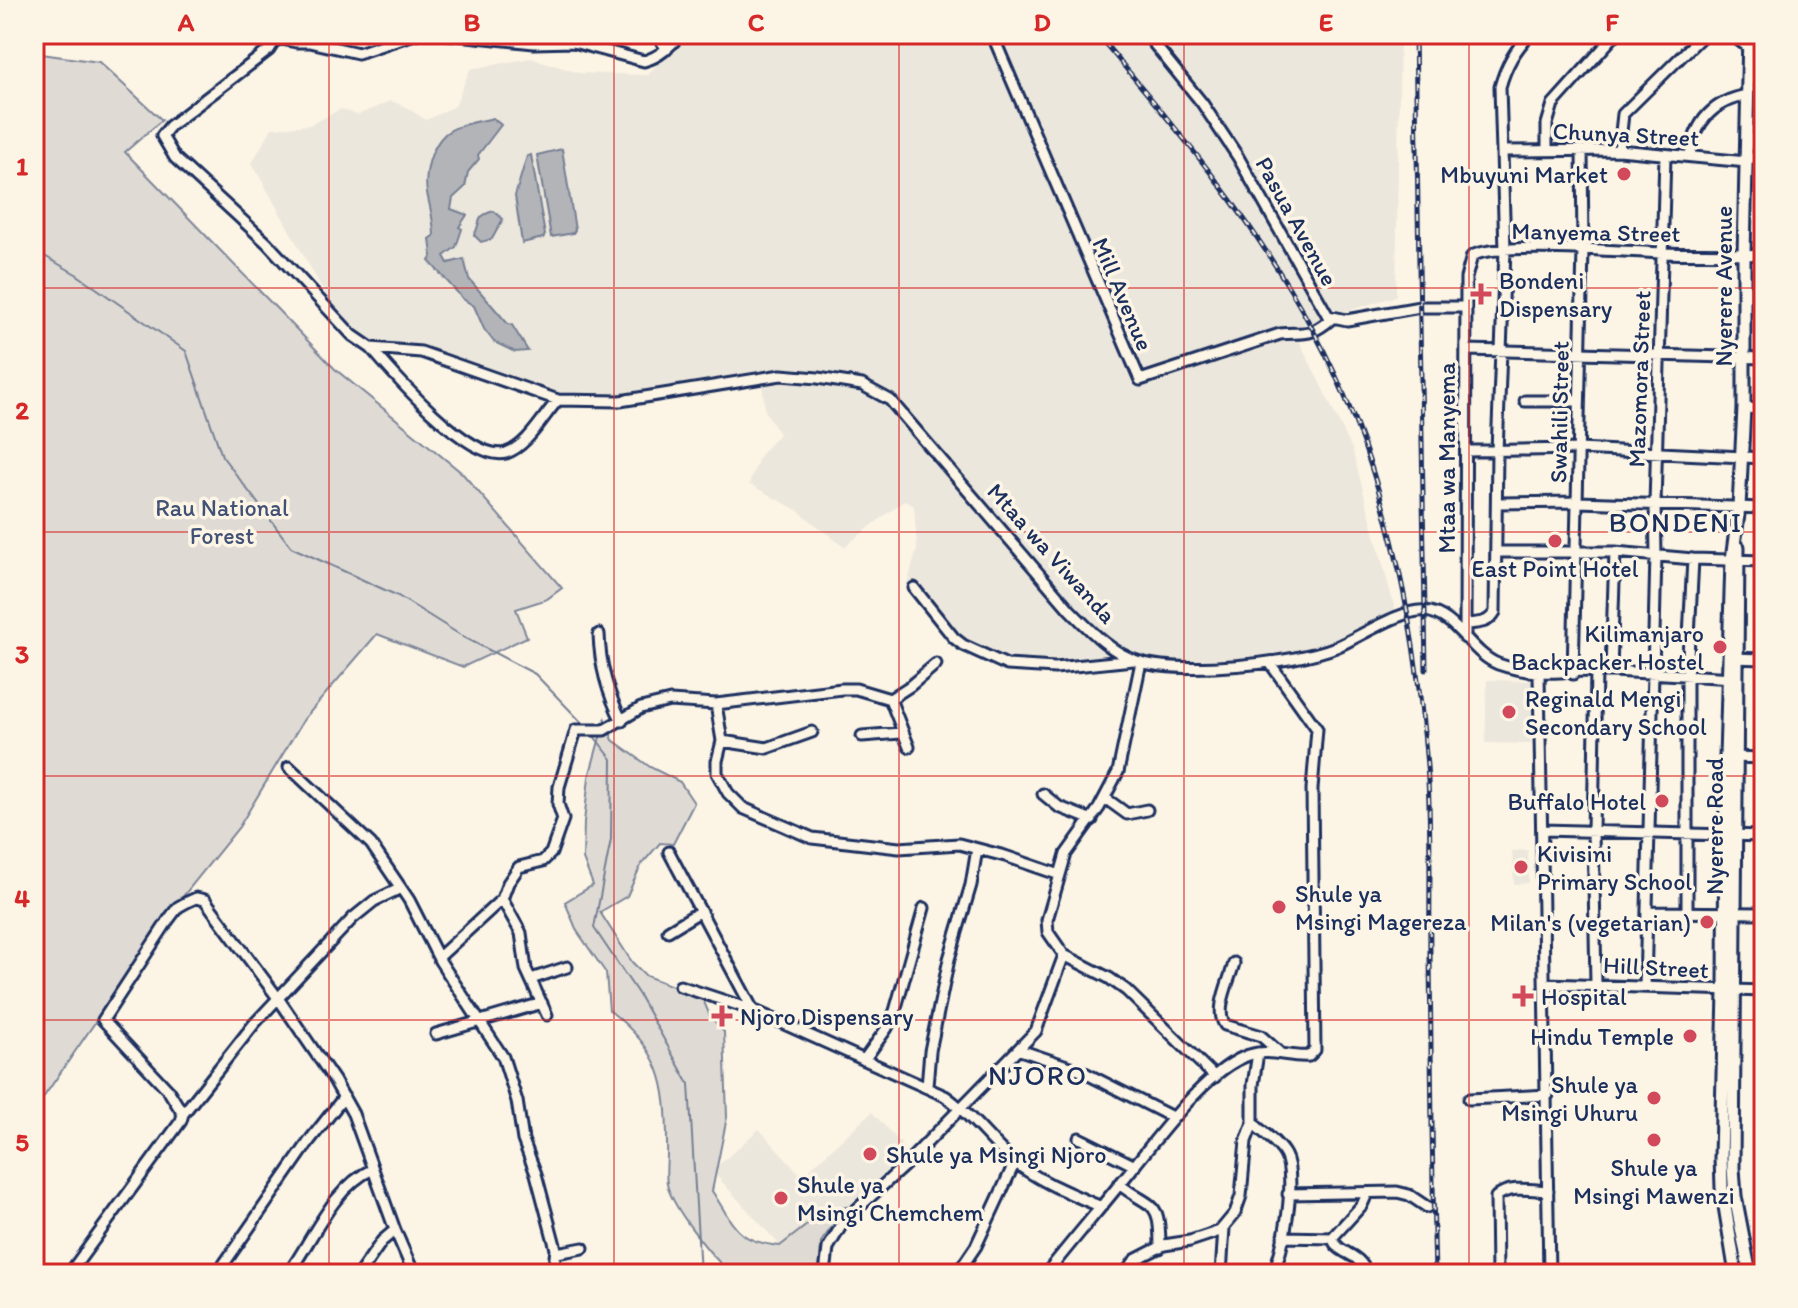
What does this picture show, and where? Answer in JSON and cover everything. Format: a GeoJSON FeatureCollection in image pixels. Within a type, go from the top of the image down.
{"type":"FeatureCollection","features":[{"type":"Feature","properties":{"kind":"main road","name":"Nyerere Avenue"},"geometry":{"type":"LineString","coordinates":[[1737,538],[1744,408],[1749,34]]}},
{"type":"Feature","properties":{"kind":"main road","name":"Nyerere Road"},"geometry":{"type":"LineString","coordinates":[[1737,538],[1730,914],[1733,1168],[1735,1196],[1750,1274]]}},
{"type":"Feature","properties":{"kind":"main road","name":"Nyerere Road"},"geometry":{"type":"LineString","coordinates":[[1730,991],[1722,1188],[1736,1274]]}},
{"type":"Feature","properties":{"kind":"street"},"geometry":{"type":"LineString","coordinates":[[415,34],[358,53],[278,36],[269,50],[170,126],[162,136],[163,142],[175,158],[267,243],[352,335],[371,348],[446,427],[491,452],[509,452],[522,444],[558,400]]}},
{"type":"Feature","properties":{"kind":"street"},"geometry":{"type":"LineString","coordinates":[[448,34],[534,43],[573,42],[644,61],[667,49],[681,34]]}},
{"type":"Feature","properties":{"kind":"street"},"geometry":{"type":"LineString","coordinates":[[656,34],[667,49]]}},
{"type":"Feature","properties":{"kind":"street","name":"Mill Avenue"},"geometry":{"type":"LineString","coordinates":[[992,34],[1140,380],[1280,334],[1314,332],[1331,319]]}},
{"type":"Feature","properties":{"kind":"street","name":"Pasua Avenue"},"geometry":{"type":"LineString","coordinates":[[1146,34],[1202,103],[1238,157],[1331,319],[1347,320],[1420,307],[1466,307]]}},
{"type":"Feature","properties":{"kind":"street"},"geometry":{"type":"LineString","coordinates":[[1465,624],[1483,623],[1490,620],[1495,612],[1497,451],[1505,250],[1500,87],[1510,59],[1530,34]]}},
{"type":"Feature","properties":{"kind":"street"},"geometry":{"type":"LineString","coordinates":[[1547,149],[1547,124],[1553,104],[1616,34]]}},
{"type":"Feature","properties":{"kind":"street"},"geometry":{"type":"LineString","coordinates":[[1619,150],[1623,114],[1704,34]]}},
{"type":"Feature","properties":{"kind":"street"},"geometry":{"type":"LineString","coordinates":[[1731,34],[1749,48]]}},
{"type":"Feature","properties":{"kind":"street"},"geometry":{"type":"LineString","coordinates":[[1690,156],[1695,133],[1706,115],[1728,99],[1748,95]]}},
{"type":"Feature","properties":{"kind":"street","name":"Swahili Street"},"geometry":{"type":"LineString","coordinates":[[1573,674],[1583,249],[1582,150]]}},
{"type":"Feature","properties":{"kind":"street","name":"Chunya Street"},"geometry":{"type":"LineString","coordinates":[[1503,151],[1619,150],[1747,160],[1764,158]]}},
{"type":"Feature","properties":{"kind":"street","name":"Mazomora Street"},"geometry":{"type":"LineString","coordinates":[[1645,987],[1665,155]]}},
{"type":"Feature","properties":{"kind":"street","name":"Manyema Street"},"geometry":{"type":"LineString","coordinates":[[1466,278],[1472,256],[1505,250],[1764,254]]}},
{"type":"Feature","properties":{"kind":"street","name":"Mtaa wa Manyema"},"geometry":{"type":"LineString","coordinates":[[1465,638],[1466,278]]}},
{"type":"Feature","properties":{"kind":"street","name":"Mtaa wa Viwanda"},"geometry":{"type":"LineString","coordinates":[[371,348],[421,352],[558,400],[613,402],[781,375],[862,385],[883,394],[1070,610],[1101,640],[1137,661],[1179,668],[1270,663],[1332,648],[1409,612],[1431,612],[1444,619],[1487,659],[1539,674],[1611,671],[1733,678]]}},
{"type":"Feature","properties":{"kind":"street"},"geometry":{"type":"LineString","coordinates":[[1466,350],[1764,358]]}},
{"type":"Feature","properties":{"kind":"street"},"geometry":{"type":"LineString","coordinates":[[1525,401],[1578,401]]}},
{"type":"Feature","properties":{"kind":"street"},"geometry":{"type":"LineString","coordinates":[[1744,408],[1764,409]]}},
{"type":"Feature","properties":{"kind":"street"},"geometry":{"type":"LineString","coordinates":[[1466,451],[1578,449],[1764,458]]}},
{"type":"Feature","properties":{"kind":"street"},"geometry":{"type":"LineString","coordinates":[[1498,503],[1578,502],[1764,508]]}},
{"type":"Feature","properties":{"kind":"street"},"geometry":{"type":"LineString","coordinates":[[1498,552],[1615,552],[1764,561]]}},
{"type":"Feature","properties":{"kind":"street"},"geometry":{"type":"LineString","coordinates":[[1611,671],[1615,552]]}},
{"type":"Feature","properties":{"kind":"street"},"geometry":{"type":"LineString","coordinates":[[1687,912],[1687,676],[1693,559]]}},
{"type":"Feature","properties":{"kind":"street"},"geometry":{"type":"LineString","coordinates":[[914,588],[954,638],[1007,665],[1055,668],[1137,661],[1118,772],[1092,820],[1066,854],[1047,924],[1050,936],[1064,955],[1126,990],[1215,1077]]}},
{"type":"Feature","properties":{"kind":"street"},"geometry":{"type":"LineString","coordinates":[[599,634],[603,675],[622,721]]}},
{"type":"Feature","properties":{"kind":"street"},"geometry":{"type":"LineString","coordinates":[[1733,658],[1764,659]]}},
{"type":"Feature","properties":{"kind":"street"},"geometry":{"type":"LineString","coordinates":[[1046,1274],[1172,1117],[1215,1077],[1238,1060],[1258,1053],[1279,1052],[1303,1057],[1315,1050],[1312,789],[1318,738],[1314,723],[1270,663]]}},
{"type":"Feature","properties":{"kind":"street"},"geometry":{"type":"LineString","coordinates":[[439,957],[502,899],[516,870],[523,864],[543,861],[551,853],[563,819],[558,804],[559,787],[575,732],[595,732],[622,721],[641,708],[670,701],[716,704],[842,689],[856,689],[890,699],[936,664]]}},
{"type":"Feature","properties":{"kind":"street"},"geometry":{"type":"LineString","coordinates":[[1596,671],[1593,831],[1596,984]]}},
{"type":"Feature","properties":{"kind":"street"},"geometry":{"type":"LineString","coordinates":[[1539,674],[1549,1274]]}},
{"type":"Feature","properties":{"kind":"street"},"geometry":{"type":"LineString","coordinates":[[890,699],[909,747]]}},
{"type":"Feature","properties":{"kind":"street"},"geometry":{"type":"LineString","coordinates":[[716,704],[722,741],[717,773],[733,800],[743,808],[806,836],[885,848],[946,844],[977,849],[1060,875]]}},
{"type":"Feature","properties":{"kind":"street"},"geometry":{"type":"LineString","coordinates":[[722,741],[767,748],[812,732]]}},
{"type":"Feature","properties":{"kind":"street"},"geometry":{"type":"LineString","coordinates":[[862,736],[901,733]]}},
{"type":"Feature","properties":{"kind":"street"},"geometry":{"type":"LineString","coordinates":[[1731,757],[1764,758]]}},
{"type":"Feature","properties":{"kind":"street"},"geometry":{"type":"LineString","coordinates":[[289,767],[371,844],[401,888],[508,1070],[523,1140],[536,1174],[557,1253],[553,1274]]}},
{"type":"Feature","properties":{"kind":"street"},"geometry":{"type":"LineString","coordinates":[[1043,794],[1059,807],[1092,820]]}},
{"type":"Feature","properties":{"kind":"street"},"geometry":{"type":"LineString","coordinates":[[1105,798],[1127,814],[1147,810]]}},
{"type":"Feature","properties":{"kind":"street"},"geometry":{"type":"LineString","coordinates":[[1543,830],[1764,836]]}},
{"type":"Feature","properties":{"kind":"street"},"geometry":{"type":"LineString","coordinates":[[927,1086],[930,1051],[949,959],[971,885],[977,849]]}},
{"type":"Feature","properties":{"kind":"street"},"geometry":{"type":"LineString","coordinates":[[669,852],[753,1010]]}},
{"type":"Feature","properties":{"kind":"street"},"geometry":{"type":"LineString","coordinates":[[69,1274],[183,1114],[254,1024],[353,918],[374,901],[401,888]]}},
{"type":"Feature","properties":{"kind":"street"},"geometry":{"type":"LineString","coordinates":[[183,1114],[156,1075],[103,1020],[178,907],[196,898],[205,900],[278,998],[344,1097],[414,1274]]}},
{"type":"Feature","properties":{"kind":"street"},"geometry":{"type":"LineString","coordinates":[[502,899],[521,933],[526,969],[547,1015]]}},
{"type":"Feature","properties":{"kind":"street"},"geometry":{"type":"LineString","coordinates":[[864,1060],[895,1011],[924,908]]}},
{"type":"Feature","properties":{"kind":"street"},"geometry":{"type":"LineString","coordinates":[[668,931],[701,911]]}},
{"type":"Feature","properties":{"kind":"street"},"geometry":{"type":"LineString","coordinates":[[1648,912],[1764,913]]}},
{"type":"Feature","properties":{"kind":"street"},"geometry":{"type":"LineString","coordinates":[[825,1274],[830,1241],[844,1221],[905,1165],[1036,1031],[1064,955]]}},
{"type":"Feature","properties":{"kind":"street"},"geometry":{"type":"LineString","coordinates":[[1234,963],[1221,1009],[1221,1020],[1225,1025],[1261,1036],[1279,1052]]}},
{"type":"Feature","properties":{"kind":"street"},"geometry":{"type":"LineString","coordinates":[[531,979],[567,967]]}},
{"type":"Feature","properties":{"kind":"street","name":"Hill Street"},"geometry":{"type":"LineString","coordinates":[[1546,984],[1764,991]]}},
{"type":"Feature","properties":{"kind":"street"},"geometry":{"type":"LineString","coordinates":[[680,986],[753,1010],[927,1086],[960,1106],[1015,1162],[1039,1179],[1099,1206]]}},
{"type":"Feature","properties":{"kind":"street"},"geometry":{"type":"LineString","coordinates":[[436,1034],[542,1003]]}},
{"type":"Feature","properties":{"kind":"street"},"geometry":{"type":"LineString","coordinates":[[1020,1050],[1079,1070],[1172,1117]]}},
{"type":"Feature","properties":{"kind":"street"},"geometry":{"type":"LineString","coordinates":[[1221,1274],[1224,1228],[1238,1206],[1246,1141],[1253,1123],[1253,1085],[1258,1053]]}},
{"type":"Feature","properties":{"kind":"street"},"geometry":{"type":"LineString","coordinates":[[1469,1099],[1548,1095]]}},
{"type":"Feature","properties":{"kind":"street"},"geometry":{"type":"LineString","coordinates":[[217,1274],[310,1140],[344,1097]]}},
{"type":"Feature","properties":{"kind":"street"},"geometry":{"type":"LineString","coordinates":[[1253,1123],[1284,1152],[1290,1168],[1283,1237],[1278,1265],[1272,1274]]}},
{"type":"Feature","properties":{"kind":"street"},"geometry":{"type":"LineString","coordinates":[[1079,1138],[1135,1166]]}},
{"type":"Feature","properties":{"kind":"street"},"geometry":{"type":"LineString","coordinates":[[957,1274],[976,1246],[1015,1162]]}},
{"type":"Feature","properties":{"kind":"street"},"geometry":{"type":"LineString","coordinates":[[288,1274],[345,1189],[360,1175],[373,1169]]}},
{"type":"Feature","properties":{"kind":"street"},"geometry":{"type":"LineString","coordinates":[[1119,1184],[1153,1205],[1158,1217],[1160,1248]]}},
{"type":"Feature","properties":{"kind":"street"},"geometry":{"type":"LineString","coordinates":[[1497,1274],[1496,1197],[1508,1190],[1548,1191]]}},
{"type":"Feature","properties":{"kind":"street"},"geometry":{"type":"LineString","coordinates":[[1288,1194],[1405,1194],[1427,1207]]}},
{"type":"Feature","properties":{"kind":"street"},"geometry":{"type":"LineString","coordinates":[[1283,1237],[1332,1238],[1362,1205],[1367,1194]]}},
{"type":"Feature","properties":{"kind":"street"},"geometry":{"type":"LineString","coordinates":[[1125,1274],[1135,1260],[1160,1248],[1201,1238],[1224,1228]]}},
{"type":"Feature","properties":{"kind":"street"},"geometry":{"type":"LineString","coordinates":[[359,1274],[382,1241],[395,1230]]}},
{"type":"Feature","properties":{"kind":"street"},"geometry":{"type":"LineString","coordinates":[[1332,1238],[1338,1247],[1359,1258],[1367,1274]]}},
{"type":"Feature","properties":{"kind":"street"},"geometry":{"type":"LineString","coordinates":[[557,1253],[583,1248]]}},
{"type":"Feature","properties":{"kind":"shaded area"},"geometry":{"type":"Polygon","coordinates":[[[683,34],[1400,34],[1396,296],[1293,328],[1352,449],[1396,613],[1377,625],[1309,651],[1176,664],[1069,660],[1001,669],[958,647],[907,584],[917,549],[914,506],[905,500],[844,547],[797,510],[749,484],[760,455],[779,434],[765,411],[761,373],[630,401],[556,400],[421,357],[394,354],[380,359],[348,326],[319,283],[252,163],[272,128],[310,125],[341,109],[357,115],[391,101],[426,120],[455,106],[470,69],[531,58],[579,73],[648,75],[683,34]]]}},
{"type":"Feature","properties":{"kind":"shaded area"},"geometry":{"type":"Polygon","coordinates":[[[493,118],[501,125],[468,172],[465,187],[453,198],[451,209],[467,215],[459,227],[462,229],[456,247],[444,256],[448,263],[464,259],[469,279],[512,325],[528,351],[515,352],[494,342],[484,329],[474,306],[463,299],[429,261],[432,256],[430,239],[434,236],[434,230],[426,178],[432,154],[450,131],[493,118]]]}},
{"type":"Feature","properties":{"kind":"shaded area"},"geometry":{"type":"Polygon","coordinates":[[[562,149],[575,230],[551,237],[537,155],[562,149]]]}},
{"type":"Feature","properties":{"kind":"shaded area"},"geometry":{"type":"Polygon","coordinates":[[[531,155],[545,235],[522,243],[515,196],[527,156],[531,155]]]}},
{"type":"Feature","properties":{"kind":"shaded area"},"geometry":{"type":"Polygon","coordinates":[[[494,211],[503,219],[492,239],[481,242],[474,235],[480,220],[494,211]]]}},
{"type":"Feature","properties":{"kind":"shaded area","name":"Reginald Mengi Secondary School"},"geometry":{"type":"Polygon","coordinates":[[[1487,680],[1533,681],[1531,744],[1485,743],[1487,680]]]}},
{"type":"Feature","properties":{"kind":"shaded area","name":"Kivisini Primary School"},"geometry":{"type":"Polygon","coordinates":[[[1528,850],[1529,883],[1514,884],[1512,851],[1528,850]]]}},
{"type":"Feature","properties":{"kind":"shaded area"},"geometry":{"type":"Polygon","coordinates":[[[872,1112],[902,1145],[888,1158],[894,1164],[836,1217],[786,1252],[712,1171],[759,1129],[802,1176],[872,1112]]]}},
{"type":"Feature","properties":{"kind":"green space","name":"Rau National Forest"},"geometry":{"type":"Polygon","coordinates":[[[34,53],[99,62],[162,120],[125,152],[335,369],[462,473],[562,588],[547,599],[516,609],[527,637],[463,667],[377,634],[304,719],[239,827],[176,905],[34,1111],[34,53]]]}},
{"type":"Feature","properties":{"kind":"green space"},"geometry":{"type":"Polygon","coordinates":[[[605,719],[613,740],[650,767],[680,782],[694,803],[673,844],[660,843],[641,865],[627,896],[600,912],[632,962],[646,976],[702,997],[710,1016],[724,1032],[727,1117],[712,1191],[737,1230],[753,1240],[780,1246],[825,1211],[846,1207],[821,1242],[819,1274],[712,1274],[721,1264],[691,1228],[668,1188],[665,1102],[658,1069],[640,1040],[609,1010],[606,973],[577,931],[565,902],[593,885],[583,859],[584,822],[589,777],[605,719]]]}},
{"type":"Feature","properties":{"kind":"waterway"},"geometry":{"type":"LineString","coordinates":[[34,250],[76,274],[186,351],[222,456],[291,547],[398,596],[462,636],[535,674],[586,727]]}},
{"type":"Feature","properties":{"kind":"waterway"},"geometry":{"type":"LineString","coordinates":[[593,735],[612,759],[611,839],[594,928],[639,995],[689,1084],[700,1274]]}},
{"type":"Feature","properties":{"kind":"railway"},"geometry":{"type":"LineString","coordinates":[[1097,34],[1213,176],[1290,289],[1338,381],[1378,487],[1405,598],[1427,766],[1435,1274]]}},
{"type":"Feature","properties":{"kind":"railway"},"geometry":{"type":"LineString","coordinates":[[1415,34],[1426,670]]}},
{"type":"Feature","properties":{"kind":"place","name":"Mbuyuni Market"},"geometry":{"type":"Point","coordinates":[1624,174]}},
{"type":"Feature","properties":{"kind":"place","name":"Bondeni Dispensary"},"geometry":{"type":"Point","coordinates":[1481,294]}},
{"type":"Feature","properties":{"kind":"place","name":"East Point Hotel"},"geometry":{"type":"Point","coordinates":[1555,541]}},
{"type":"Feature","properties":{"kind":"place","name":"Kilimanjaro Backpacker Hostel"},"geometry":{"type":"Point","coordinates":[1720,647]}},
{"type":"Feature","properties":{"kind":"place","name":"Reginald Mengi Secondary School"},"geometry":{"type":"Point","coordinates":[1509,712]}},
{"type":"Feature","properties":{"kind":"place","name":"Buffalo Hotel"},"geometry":{"type":"Point","coordinates":[1662,801]}},
{"type":"Feature","properties":{"kind":"place","name":"Kivisini Primary School"},"geometry":{"type":"Point","coordinates":[1521,867]}},
{"type":"Feature","properties":{"kind":"place","name":"Shule ya Msingi Magereza"},"geometry":{"type":"Point","coordinates":[1279,907]}},
{"type":"Feature","properties":{"kind":"place","name":"Milan's (vegetarian)"},"geometry":{"type":"Point","coordinates":[1707,922]}},
{"type":"Feature","properties":{"kind":"place","name":"Hospital"},"geometry":{"type":"Point","coordinates":[1523,996]}},
{"type":"Feature","properties":{"kind":"place","name":"Njoro Dispensary"},"geometry":{"type":"Point","coordinates":[722,1016]}},
{"type":"Feature","properties":{"kind":"place","name":"Hindu Temple"},"geometry":{"type":"Point","coordinates":[1690,1036]}},
{"type":"Feature","properties":{"kind":"place","name":"Shule ya Msingi Uhuru"},"geometry":{"type":"Point","coordinates":[1654,1098]}},
{"type":"Feature","properties":{"kind":"place","name":"Shule ya Msingi Mawenzi"},"geometry":{"type":"Point","coordinates":[1654,1140]}},
{"type":"Feature","properties":{"kind":"place","name":"Shule ya Msingi Njoro"},"geometry":{"type":"Point","coordinates":[870,1154]}},
{"type":"Feature","properties":{"kind":"place","name":"Shule ya Msingi Chemchem"},"geometry":{"type":"Point","coordinates":[781,1198]}},
{"type":"Feature","properties":{"kind":"district","name":"BONDENI"},"geometry":{"type":"Point","coordinates":[1676,522]}},
{"type":"Feature","properties":{"kind":"district","name":"NJORO"},"geometry":{"type":"Point","coordinates":[1038,1075]}}]}
